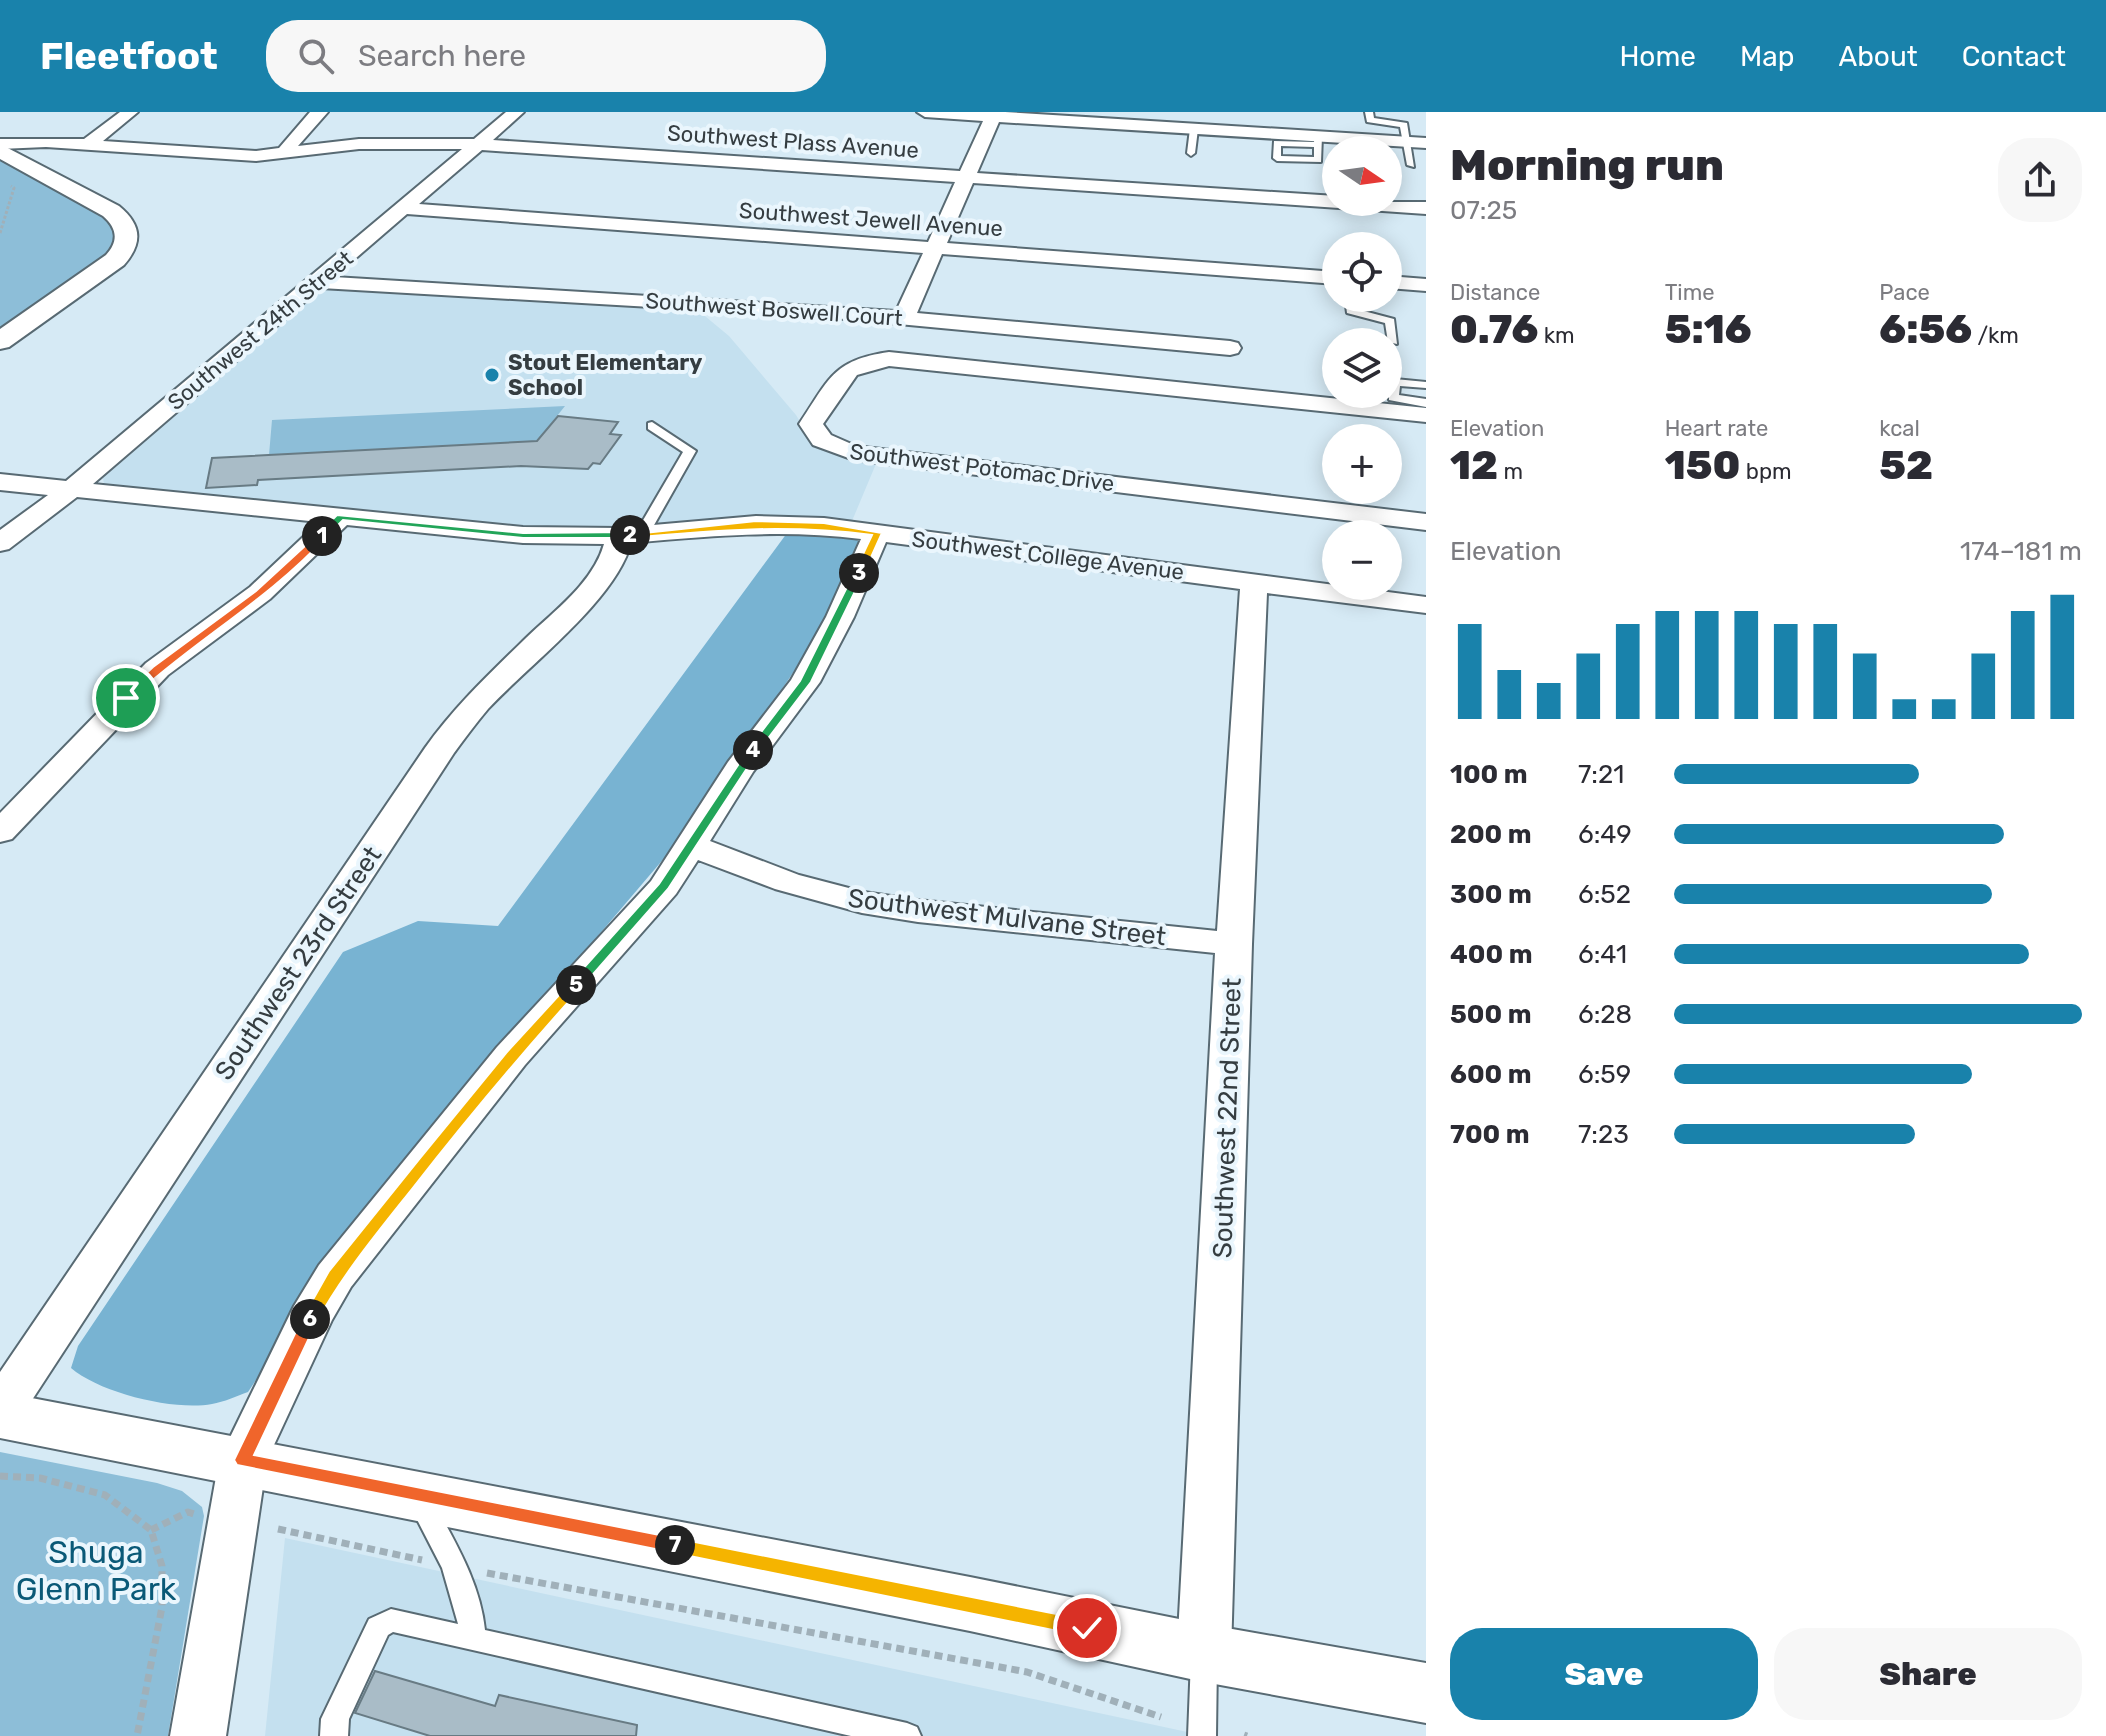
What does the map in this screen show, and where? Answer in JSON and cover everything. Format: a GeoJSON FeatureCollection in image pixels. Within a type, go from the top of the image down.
{"type":"FeatureCollection","features":[{"type":"Feature","properties":{"kind":"street"},"geometry":{"type":"LineString","coordinates":[[87,145],[130,112]]}},
{"type":"Feature","properties":{"kind":"street"},"geometry":{"type":"LineString","coordinates":[[283,154],[306,124],[320,112]]}},
{"type":"Feature","properties":{"kind":"street","name":"Southwest 24th Street"},"geometry":{"type":"LineString","coordinates":[[0,543],[72,489],[516,112]]}},
{"type":"Feature","properties":{"kind":"street"},"geometry":{"type":"LineString","coordinates":[[925,112],[1233,131],[1318,141],[1426,143]]}},
{"type":"Feature","properties":{"kind":"street"},"geometry":{"type":"LineString","coordinates":[[1233,131],[1235,112]]}},
{"type":"Feature","properties":{"kind":"street"},"geometry":{"type":"LineString","coordinates":[[904,318],[994,114]]}},
{"type":"Feature","properties":{"kind":"street","name":"Southwest Plass Avenue"},"geometry":{"type":"LineString","coordinates":[[3,147],[54,142],[256,156],[401,141],[476,144],[1426,208]]}},
{"type":"Feature","properties":{"kind":"street"},"geometry":{"type":"LineString","coordinates":[[0,341],[115,260],[127,245],[129,234],[121,219],[111,211],[3,147]]}},
{"type":"Feature","properties":{"kind":"street","name":"Southwest Jewell Avenue"},"geometry":{"type":"LineString","coordinates":[[402,208],[1322,277]]}},
{"type":"Feature","properties":{"kind":"street","name":"Southwest Boswell Court"},"geometry":{"type":"LineString","coordinates":[[316,282],[754,306],[1230,348]]}},
{"type":"Feature","properties":{"kind":"street"},"geometry":{"type":"LineString","coordinates":[[1402,283],[1426,285]]}},
{"type":"Feature","properties":{"kind":"street","name":"Southwest Potomac Drive"},"geometry":{"type":"LineString","coordinates":[[1426,415],[889,359],[867,362],[849,370],[811,424],[814,434],[825,443],[854,453],[1426,522]]}},
{"type":"Feature","properties":{"kind":"street","name":"Southwest College Avenue"},"geometry":{"type":"LineString","coordinates":[[0,482],[523,535],[630,535],[756,524],[824,526],[1426,605]]}},
{"type":"Feature","properties":{"kind":"street"},"geometry":{"type":"LineString","coordinates":[[0,832],[157,669],[260,593],[340,517]]}},
{"type":"Feature","properties":{"kind":"street"},"geometry":{"type":"LineString","coordinates":[[198,1736],[243,1460],[310,1318],[335,1276],[511,1056],[634,922],[691,846],[739,769],[805,682],[840,617],[877,533]]}},
{"type":"Feature","properties":{"kind":"street","name":"Southwest 23rd Street"},"geometry":{"type":"LineString","coordinates":[[0,1412],[441,748],[476,704],[589,592],[630,535]]}},
{"type":"Feature","properties":{"kind":"street","name":"Southwest 22nd Street"},"geometry":{"type":"LineString","coordinates":[[1204,1653],[1234,944],[1254,582]]}},
{"type":"Feature","properties":{"kind":"street","name":"Southwest Mulvane Street"},"geometry":{"type":"LineString","coordinates":[[691,846],[787,882],[862,902],[918,911],[1234,944]]}},
{"type":"Feature","properties":{"kind":"street"},"geometry":{"type":"LineString","coordinates":[[0,1412],[1204,1653],[1426,1693]]}},
{"type":"Feature","properties":{"kind":"lane"},"geometry":{"type":"LineString","coordinates":[[1369,112],[1370,120],[1402,124],[1411,165]]}},
{"type":"Feature","properties":{"kind":"lane"},"geometry":{"type":"LineString","coordinates":[[1191,153],[1194,129]]}},
{"type":"Feature","properties":{"kind":"lane"},"geometry":{"type":"LineString","coordinates":[[1318,141],[1318,160],[1277,158],[1277,143],[1318,141]]}},
{"type":"Feature","properties":{"kind":"lane"},"geometry":{"type":"LineString","coordinates":[[1378,312],[1390,321],[1391,328]]}},
{"type":"Feature","properties":{"kind":"lane"},"geometry":{"type":"LineString","coordinates":[[1426,385],[1393,384],[1394,399],[1426,403]]}},
{"type":"Feature","properties":{"kind":"lane"},"geometry":{"type":"LineString","coordinates":[[630,535],[690,451],[652,426]]}},
{"type":"Feature","properties":{"kind":"lane"},"geometry":{"type":"LineString","coordinates":[[417,1494],[454,1566],[472,1613],[473,1638]]}},
{"type":"Feature","properties":{"kind":"lane"},"geometry":{"type":"LineString","coordinates":[[334,1736],[335,1719],[378,1627],[391,1620],[907,1736]]}},
{"type":"Feature","properties":{"kind":"lane"},"geometry":{"type":"LineString","coordinates":[[1202,1736],[1204,1653]]}},
{"type":"Feature","properties":{"kind":"path"},"geometry":{"type":"LineString","coordinates":[[0,233],[14,188],[7,182]]}},
{"type":"Feature","properties":{"kind":"path"},"geometry":{"type":"LineString","coordinates":[[0,1476],[40,1478],[105,1495],[151,1530],[162,1566],[162,1607],[137,1736]]}},
{"type":"Feature","properties":{"kind":"path"},"geometry":{"type":"LineString","coordinates":[[151,1530],[188,1512],[204,1516]]}},
{"type":"Feature","properties":{"kind":"path"},"geometry":{"type":"LineString","coordinates":[[278,1529],[438,1564]]}},
{"type":"Feature","properties":{"kind":"path"},"geometry":{"type":"LineString","coordinates":[[470,1570],[1027,1672],[1161,1717]]}},
{"type":"Feature","properties":{"kind":"shaded area","name":"Stout Elementary School"},"geometry":{"type":"Polygon","coordinates":[[[322,289],[694,307],[729,336],[796,415],[810,438],[878,459],[852,521],[756,515],[613,528],[513,527],[104,484],[103,478],[322,289]]]}},
{"type":"Feature","properties":{"kind":"shaded area"},"geometry":{"type":"Polygon","coordinates":[[[790,529],[853,537],[861,543],[807,652],[683,836],[385,1186],[248,1392],[212,1404],[178,1405],[118,1392],[71,1368],[78,1346],[343,952],[418,921],[498,926],[790,529]]]}},
{"type":"Feature","properties":{"kind":"shaded area"},"geometry":{"type":"Polygon","coordinates":[[[285,1538],[1206,1736],[265,1736],[285,1538]]]}},
{"type":"Feature","properties":{"kind":"green space"},"geometry":{"type":"Polygon","coordinates":[[[0,157],[102,215],[113,226],[116,237],[109,250],[82,275],[0,329],[0,157]]]}},
{"type":"Feature","properties":{"kind":"green space"},"geometry":{"type":"Polygon","coordinates":[[[565,406],[537,441],[269,455],[272,420],[565,406]]]}},
{"type":"Feature","properties":{"kind":"green space","name":"Shuga Glenn Park"},"geometry":{"type":"Polygon","coordinates":[[[0,1452],[157,1483],[182,1491],[202,1507],[204,1516],[168,1736],[0,1736],[0,1452]]]}},
{"type":"Feature","properties":{"kind":"building","name":"Stout Elementary School"},"geometry":{"type":"Polygon","coordinates":[[[558,416],[618,422],[610,434],[621,435],[600,464],[593,463],[588,469],[521,466],[258,480],[257,485],[206,488],[212,458],[537,441],[558,416]]]}},
{"type":"Feature","properties":{"kind":"building"},"geometry":{"type":"Polygon","coordinates":[[[375,1671],[495,1706],[499,1695],[637,1725],[636,1736],[430,1736],[355,1713],[375,1671]]]}},
{"type":"Feature","properties":{"kind":"place","name":"Stout Elementary School"},"geometry":{"type":"Point","coordinates":[492,375]}},
{"type":"Feature","properties":{"kind":"route"},"geometry":{"type":"LineString","coordinates":[[126,698],[157,669],[260,593],[340,517],[550,537],[619,536],[716,525],[756,524],[824,526],[877,533],[840,617],[805,682],[739,769],[664,887],[511,1056],[335,1276],[310,1318],[243,1460],[1087,1628]]}}]}
